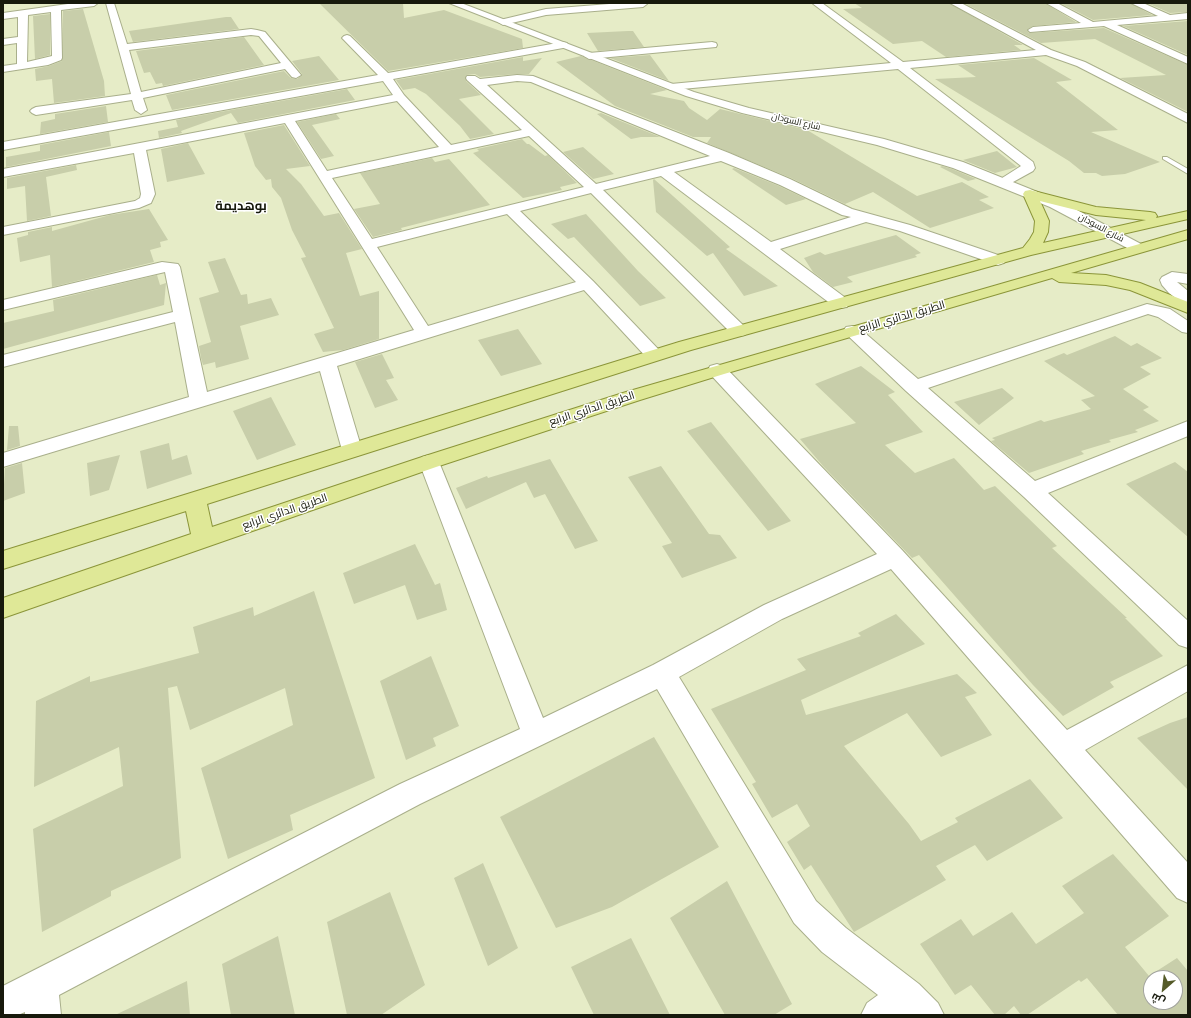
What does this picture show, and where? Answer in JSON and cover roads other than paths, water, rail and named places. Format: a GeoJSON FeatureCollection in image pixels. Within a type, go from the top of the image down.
{"type":"FeatureCollection","features":[{"type":"Feature","properties":{"kind":"main road"},"geometry":{"type":"LineString","coordinates":[[1030,194],[1096,211],[1122,215],[1171,218]]}},
{"type":"Feature","properties":{"kind":"main road"},"geometry":{"type":"LineString","coordinates":[[1028,252],[1037,242],[1041,232],[1042,221],[1030,194]]}},
{"type":"Feature","properties":{"kind":"main road"},"geometry":{"type":"LineString","coordinates":[[3,560],[654,355],[1028,252],[1188,215]]}},
{"type":"Feature","properties":{"kind":"main road","name":"الطريق الدائري الرابع"},"geometry":{"type":"LineString","coordinates":[[3,608],[429,462],[717,370],[1042,276],[1136,247],[1188,234]]}},
{"type":"Feature","properties":{"kind":"main road"},"geometry":{"type":"LineString","coordinates":[[1042,276],[1082,277],[1106,280],[1154,293],[1188,308]]}},
{"type":"Feature","properties":{"kind":"main road"},"geometry":{"type":"LineString","coordinates":[[195,500],[203,539]]}},
{"type":"Feature","properties":{"kind":"street"},"geometry":{"type":"LineString","coordinates":[[3,16],[94,3]]}},
{"type":"Feature","properties":{"kind":"street"},"geometry":{"type":"LineString","coordinates":[[110,3],[144,121]]}},
{"type":"Feature","properties":{"kind":"street","name":"شارع السودان"},"geometry":{"type":"LineString","coordinates":[[452,3],[671,87],[739,109],[924,154],[1004,183],[1055,204],[1136,247]]}},
{"type":"Feature","properties":{"kind":"street"},"geometry":{"type":"LineString","coordinates":[[816,3],[900,65],[1028,165],[1028,168],[1004,183]]}},
{"type":"Feature","properties":{"kind":"street"},"geometry":{"type":"LineString","coordinates":[[954,3],[1047,52],[1081,64],[1188,119]]}},
{"type":"Feature","properties":{"kind":"street"},"geometry":{"type":"LineString","coordinates":[[1050,3],[1092,25]]}},
{"type":"Feature","properties":{"kind":"street"},"geometry":{"type":"LineString","coordinates":[[1134,3],[1169,18]]}},
{"type":"Feature","properties":{"kind":"street"},"geometry":{"type":"LineString","coordinates":[[503,22],[546,12],[643,4]]}},
{"type":"Feature","properties":{"kind":"street"},"geometry":{"type":"LineString","coordinates":[[3,69],[48,62],[57,58],[56,9]]}},
{"type":"Feature","properties":{"kind":"street"},"geometry":{"type":"LineString","coordinates":[[22,66],[23,14]]}},
{"type":"Feature","properties":{"kind":"street"},"geometry":{"type":"LineString","coordinates":[[1033,30],[1186,17]]}},
{"type":"Feature","properties":{"kind":"street"},"geometry":{"type":"LineString","coordinates":[[1106,23],[1188,61]]}},
{"type":"Feature","properties":{"kind":"street"},"geometry":{"type":"LineString","coordinates":[[123,48],[251,32],[262,34],[310,90]]}},
{"type":"Feature","properties":{"kind":"street"},"geometry":{"type":"LineString","coordinates":[[347,38],[385,76],[400,97],[448,149]]}},
{"type":"Feature","properties":{"kind":"street"},"geometry":{"type":"LineString","coordinates":[[3,42],[22,39]]}},
{"type":"Feature","properties":{"kind":"street"},"geometry":{"type":"LineString","coordinates":[[3,146],[563,45]]}},
{"type":"Feature","properties":{"kind":"street"},"geometry":{"type":"LineString","coordinates":[[588,56],[712,45]]}},
{"type":"Feature","properties":{"kind":"street"},"geometry":{"type":"LineString","coordinates":[[671,87],[1047,52]]}},
{"type":"Feature","properties":{"kind":"street"},"geometry":{"type":"LineString","coordinates":[[36,111],[137,96],[287,65]]}},
{"type":"Feature","properties":{"kind":"street"},"geometry":{"type":"LineString","coordinates":[[449,65],[478,83],[594,189],[739,331]]}},
{"type":"Feature","properties":{"kind":"street"},"geometry":{"type":"LineString","coordinates":[[478,83],[517,78],[533,79],[724,156],[809,193],[837,208],[998,260]]}},
{"type":"Feature","properties":{"kind":"street"},"geometry":{"type":"LineString","coordinates":[[3,173],[400,97]]}},
{"type":"Feature","properties":{"kind":"street"},"geometry":{"type":"LineString","coordinates":[[288,119],[424,333]]}},
{"type":"Feature","properties":{"kind":"street"},"geometry":{"type":"LineString","coordinates":[[325,175],[531,132]]}},
{"type":"Feature","properties":{"kind":"street"},"geometry":{"type":"LineString","coordinates":[[3,231],[139,204],[146,200],[148,194],[139,148]]}},
{"type":"Feature","properties":{"kind":"street"},"geometry":{"type":"LineString","coordinates":[[368,245],[665,172],[724,156]]}},
{"type":"Feature","properties":{"kind":"street"},"geometry":{"type":"LineString","coordinates":[[665,172],[769,248],[840,303]]}},
{"type":"Feature","properties":{"kind":"street"},"geometry":{"type":"LineString","coordinates":[[511,210],[587,284],[654,355]]}},
{"type":"Feature","properties":{"kind":"street"},"geometry":{"type":"LineString","coordinates":[[769,248],[867,218]]}},
{"type":"Feature","properties":{"kind":"street"},"geometry":{"type":"LineString","coordinates":[[3,305],[168,266],[173,270],[199,401]]}},
{"type":"Feature","properties":{"kind":"street"},"geometry":{"type":"LineString","coordinates":[[1188,279],[1172,277],[1168,280],[1170,285],[1175,290],[1188,299]]}},
{"type":"Feature","properties":{"kind":"street"},"geometry":{"type":"LineString","coordinates":[[3,460],[587,284]]}},
{"type":"Feature","properties":{"kind":"street"},"geometry":{"type":"LineString","coordinates":[[913,387],[1147,308],[1164,313],[1188,328]]}},
{"type":"Feature","properties":{"kind":"street"},"geometry":{"type":"LineString","coordinates":[[3,361],[182,315]]}},
{"type":"Feature","properties":{"kind":"street"},"geometry":{"type":"LineString","coordinates":[[852,331],[913,387],[1032,491],[1188,637]]}},
{"type":"Feature","properties":{"kind":"street"},"geometry":{"type":"LineString","coordinates":[[327,363],[352,450]]}},
{"type":"Feature","properties":{"kind":"street"},"geometry":{"type":"LineString","coordinates":[[717,370],[894,557],[1188,887]]}},
{"type":"Feature","properties":{"kind":"street"},"geometry":{"type":"LineString","coordinates":[[1032,491],[1184,434]]}},
{"type":"Feature","properties":{"kind":"street"},"geometry":{"type":"LineString","coordinates":[[429,462],[536,735]]}},
{"type":"Feature","properties":{"kind":"street"},"geometry":{"type":"LineString","coordinates":[[3,1004],[42,1001],[410,794],[536,735],[662,673],[774,612],[894,557]]}},
{"type":"Feature","properties":{"kind":"street"},"geometry":{"type":"LineString","coordinates":[[662,673],[805,912],[834,940],[916,1005]]}},
{"type":"Feature","properties":{"kind":"street"},"geometry":{"type":"LineString","coordinates":[[1064,747],[1188,677]]}},
{"type":"Feature","properties":{"kind":"street"},"geometry":{"type":"LineString","coordinates":[[879,1015],[916,1005]]}},
{"type":"Feature","properties":{"kind":"lane"},"geometry":{"type":"LineString","coordinates":[[1165,158],[1188,172]]}},
{"type":"Feature","properties":{"kind":"district","name":"بوهديمة"},"geometry":{"type":"Point","coordinates":[241,207]}}]}
